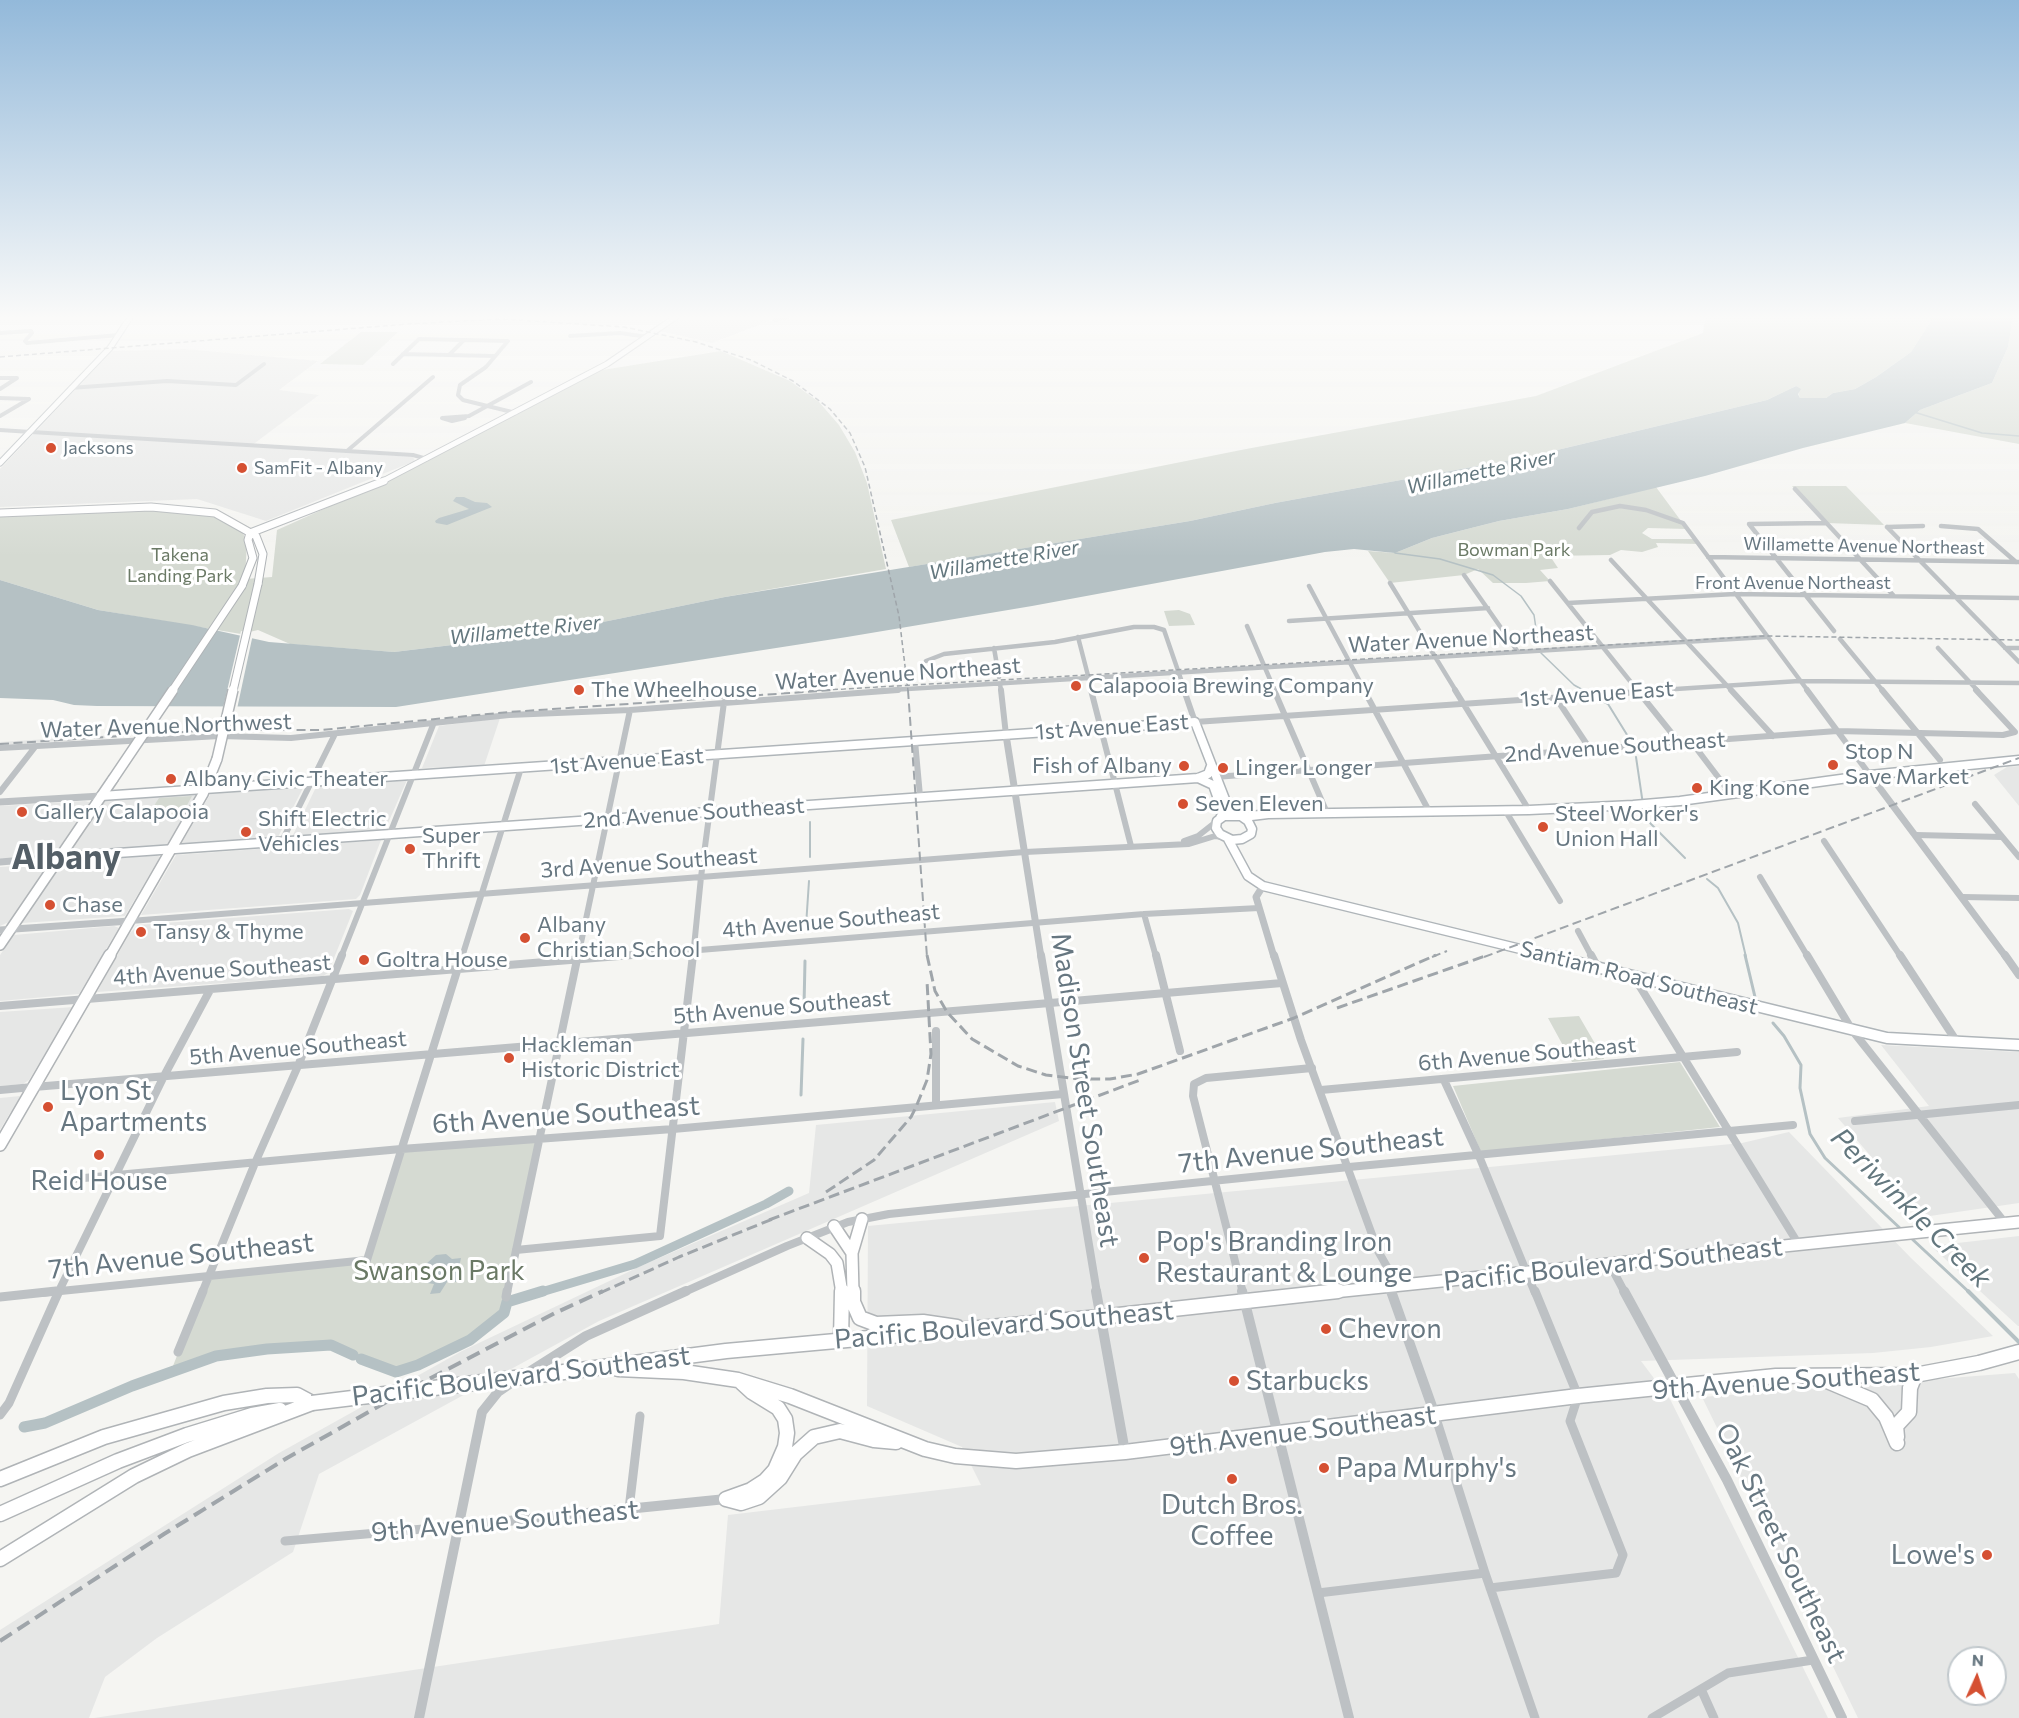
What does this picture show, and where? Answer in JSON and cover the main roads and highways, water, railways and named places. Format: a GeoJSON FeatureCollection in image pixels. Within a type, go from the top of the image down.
{"type":"FeatureCollection","features":[{"type":"Feature","properties":{"kind":"main road"},"geometry":{"type":"LineString","coordinates":[[0,463],[63,396]]}},
{"type":"Feature","properties":{"kind":"main road"},"geometry":{"type":"LineString","coordinates":[[250,533],[346,497],[427,459],[548,396]]}},
{"type":"Feature","properties":{"kind":"main road"},"geometry":{"type":"LineString","coordinates":[[0,513],[181,508],[222,516],[256,536],[262,554],[258,584],[217,759],[206,789],[0,1145]]}},
{"type":"Feature","properties":{"kind":"main road"},"geometry":{"type":"LineString","coordinates":[[0,945],[5,930],[60,857],[242,586],[253,558],[248,540],[250,533]]}},
{"type":"Feature","properties":{"kind":"main road","name":"1st Avenue East"},"geometry":{"type":"LineString","coordinates":[[206,789],[1195,722],[1211,766]]}},
{"type":"Feature","properties":{"kind":"main road"},"geometry":{"type":"LineString","coordinates":[[1219,819],[1277,814],[1529,810],[1633,805],[1680,801],[1870,775],[2019,760]]}},
{"type":"Feature","properties":{"kind":"main road"},"geometry":{"type":"LineString","coordinates":[[1211,766],[1229,808],[1250,823],[1252,829]]}},
{"type":"Feature","properties":{"kind":"main road"},"geometry":{"type":"LineString","coordinates":[[1198,778],[1208,774],[1211,766]]}},
{"type":"Feature","properties":{"kind":"main road"},"geometry":{"type":"LineString","coordinates":[[1198,778],[1213,785],[1222,813],[1217,831],[1226,838],[1242,862]]}},
{"type":"Feature","properties":{"kind":"main road","name":"2nd Avenue Southeast"},"geometry":{"type":"LineString","coordinates":[[60,857],[1198,778]]}},
{"type":"Feature","properties":{"kind":"main road"},"geometry":{"type":"LineString","coordinates":[[101,796],[206,789]]}},
{"type":"Feature","properties":{"kind":"main road"},"geometry":{"type":"LineString","coordinates":[[1242,862],[1241,845],[1251,834],[1252,829],[1258,822],[1277,814]]}},
{"type":"Feature","properties":{"kind":"main road"},"geometry":{"type":"LineString","coordinates":[[1226,838],[1246,838]]}},
{"type":"Feature","properties":{"kind":"main road","name":"Santiam Road Southeast"},"geometry":{"type":"LineString","coordinates":[[1242,862],[1248,876],[1263,886],[1852,1030],[1887,1038],[2019,1045]]}},
{"type":"Feature","properties":{"kind":"main road"},"geometry":{"type":"LineString","coordinates":[[862,1219],[852,1253],[853,1302],[860,1318],[876,1324],[923,1322],[974,1330]]}},
{"type":"Feature","properties":{"kind":"main road","name":"Pacific Boulevard Southeast"},"geometry":{"type":"LineString","coordinates":[[312,1403],[597,1369],[677,1356],[1245,1303],[1526,1271],[1899,1236],[2019,1222]]}},
{"type":"Feature","properties":{"kind":"main road"},"geometry":{"type":"LineString","coordinates":[[834,1226],[852,1253]]}},
{"type":"Feature","properties":{"kind":"main road"},"geometry":{"type":"LineString","coordinates":[[807,1238],[825,1249],[837,1263],[842,1287],[841,1340]]}},
{"type":"Feature","properties":{"kind":"main road","name":"9th Avenue Southeast"},"geometry":{"type":"LineString","coordinates":[[597,1369],[684,1372],[738,1380],[790,1396],[908,1443],[956,1456],[992,1461],[1047,1460],[1125,1452],[1578,1396],[1776,1376],[1915,1375],[1976,1364],[2018,1353]]}},
{"type":"Feature","properties":{"kind":"main road"},"geometry":{"type":"LineString","coordinates":[[1815,1376],[1872,1400],[1886,1417],[1897,1443],[1896,1426],[1909,1412],[1910,1388],[1915,1375]]}},
{"type":"Feature","properties":{"kind":"main road"},"geometry":{"type":"LineString","coordinates":[[738,1380],[752,1392],[778,1408],[785,1419],[787,1433],[785,1447],[775,1470],[765,1481],[751,1490],[726,1499],[741,1503],[759,1497],[780,1478],[795,1454],[814,1437],[840,1431],[874,1440],[908,1443]]}},
{"type":"Feature","properties":{"kind":"main road"},"geometry":{"type":"LineString","coordinates":[[0,1479],[104,1437],[224,1402],[267,1396],[297,1395],[312,1403]]}},
{"type":"Feature","properties":{"kind":"main road"},"geometry":{"type":"LineString","coordinates":[[0,1514],[118,1461],[187,1435],[252,1415],[312,1403]]}},
{"type":"Feature","properties":{"kind":"main road"},"geometry":{"type":"LineString","coordinates":[[0,1559],[114,1488],[179,1454],[233,1431],[312,1403]]}},
{"type":"Feature","properties":{"kind":"water","name":"Willamette River"},"geometry":{"type":"Polygon","coordinates":[[[1775,396],[1826,398],[1957,396],[1920,410],[1905,423],[1803,448],[1705,476],[1568,509],[1499,521],[1432,538],[1395,553],[1354,549],[1325,552],[1032,606],[847,637],[396,707],[97,706],[74,705],[53,700],[0,698],[0,580],[98,610],[192,625],[269,642],[394,652],[502,639],[608,621],[725,597],[1190,521],[1275,503],[1532,456],[1767,400],[1775,396]]]}},
{"type":"Feature","properties":{"kind":"water"},"geometry":{"type":"Polygon","coordinates":[[[456,497],[487,503],[492,507],[447,525],[436,523],[435,521],[439,518],[469,509],[453,501],[456,497]]]}},
{"type":"Feature","properties":{"kind":"water"},"geometry":{"type":"Polygon","coordinates":[[[446,1254],[452,1259],[461,1258],[456,1282],[447,1282],[440,1293],[430,1294],[434,1284],[427,1283],[429,1276],[425,1273],[426,1264],[436,1255],[446,1254]]]}},
{"type":"Feature","properties":{"kind":"waterway"},"geometry":{"type":"LineString","coordinates":[[1914,412],[1982,433],[2019,436]]}},
{"type":"Feature","properties":{"kind":"waterway","name":"Periwinkle Creek"},"geometry":{"type":"LineString","coordinates":[[1395,553],[1440,559],[1493,575],[1521,596],[1534,615],[1538,642]]}},
{"type":"Feature","properties":{"kind":"waterway","name":"Periwinkle Creek"},"geometry":{"type":"LineString","coordinates":[[1541,653],[1574,685],[1585,691]]}},
{"type":"Feature","properties":{"kind":"waterway","name":"Periwinkle Creek"},"geometry":{"type":"LineString","coordinates":[[1583,690],[1588,693]]}},
{"type":"Feature","properties":{"kind":"waterway","name":"Periwinkle Creek"},"geometry":{"type":"LineString","coordinates":[[1595,697],[1608,704],[1629,738]]}},
{"type":"Feature","properties":{"kind":"waterway","name":"Periwinkle Creek"},"geometry":{"type":"LineString","coordinates":[[1636,757],[1645,818],[1685,858]]}},
{"type":"Feature","properties":{"kind":"waterway"},"geometry":{"type":"LineString","coordinates":[[810,822],[810,857]]}},
{"type":"Feature","properties":{"kind":"waterway","name":"Periwinkle Creek"},"geometry":{"type":"LineString","coordinates":[[1707,879],[1718,888],[1738,923],[1746,957]]}},
{"type":"Feature","properties":{"kind":"waterway"},"geometry":{"type":"LineString","coordinates":[[806,926],[809,881]]}},
{"type":"Feature","properties":{"kind":"waterway","name":"Periwinkle Creek"},"geometry":{"type":"LineString","coordinates":[[1745,955],[1755,997]]}},
{"type":"Feature","properties":{"kind":"waterway"},"geometry":{"type":"LineString","coordinates":[[804,1006],[805,961]]}},
{"type":"Feature","properties":{"kind":"waterway","name":"Periwinkle Creek"},"geometry":{"type":"LineString","coordinates":[[1773,1023],[1784,1036],[1801,1065],[1800,1088],[1810,1134],[1825,1158],[1902,1230]]}},
{"type":"Feature","properties":{"kind":"waterway"},"geometry":{"type":"LineString","coordinates":[[801,1095],[803,1039]]}},
{"type":"Feature","properties":{"kind":"waterway"},"geometry":{"type":"LineString","coordinates":[[538,1293],[635,1264],[766,1204],[789,1191]]}},
{"type":"Feature","properties":{"kind":"waterway","name":"Periwinkle Creek"},"geometry":{"type":"LineString","coordinates":[[1911,1238],[1970,1293]]}},
{"type":"Feature","properties":{"kind":"waterway"},"geometry":{"type":"LineString","coordinates":[[361,1359],[396,1372],[418,1365],[470,1340],[504,1313],[507,1302],[543,1291]]}},
{"type":"Feature","properties":{"kind":"waterway","name":"Periwinkle Creek"},"geometry":{"type":"LineString","coordinates":[[1970,1293],[2019,1342]]}},
{"type":"Feature","properties":{"kind":"waterway"},"geometry":{"type":"LineString","coordinates":[[24,1427],[45,1423],[132,1386],[216,1356],[267,1349],[331,1345],[353,1355]]}},
{"type":"Feature","properties":{"kind":"railway"},"geometry":{"type":"LineString","coordinates":[[813,396],[830,409],[850,433],[865,467],[899,616],[907,685]]}},
{"type":"Feature","properties":{"kind":"railway"},"geometry":{"type":"LineString","coordinates":[[907,685],[1765,636],[2019,640]]}},
{"type":"Feature","properties":{"kind":"railway"},"geometry":{"type":"LineString","coordinates":[[809,691],[907,685]]}},
{"type":"Feature","properties":{"kind":"railway"},"geometry":{"type":"LineString","coordinates":[[907,685],[908,691]]}},
{"type":"Feature","properties":{"kind":"railway"},"geometry":{"type":"LineString","coordinates":[[0,744],[213,730],[321,730],[509,712],[834,690]]}},
{"type":"Feature","properties":{"kind":"railway"},"geometry":{"type":"LineString","coordinates":[[908,690],[927,957]]}},
{"type":"Feature","properties":{"kind":"railway"},"geometry":{"type":"LineString","coordinates":[[1484,957],[2019,758]]}},
{"type":"Feature","properties":{"kind":"railway"},"geometry":{"type":"LineString","coordinates":[[1432,957],[1447,951]]}},
{"type":"Feature","properties":{"kind":"railway"},"geometry":{"type":"LineString","coordinates":[[927,955],[935,991],[947,1012],[972,1039],[1018,1066],[1046,1075],[1079,1079],[1110,1079],[1138,1074],[1294,1018],[1436,955]]}},
{"type":"Feature","properties":{"kind":"railway"},"geometry":{"type":"LineString","coordinates":[[1337,1008],[1488,955]]}},
{"type":"Feature","properties":{"kind":"railway"},"geometry":{"type":"LineString","coordinates":[[826,1192],[874,1160],[911,1117],[916,1107],[927,1080],[931,1054],[927,981]]}},
{"type":"Feature","properties":{"kind":"railway"},"geometry":{"type":"LineString","coordinates":[[769,1220],[1140,1080]]}},
{"type":"Feature","properties":{"kind":"railway"},"geometry":{"type":"LineString","coordinates":[[600,1293],[679,1257],[775,1218]]}},
{"type":"Feature","properties":{"kind":"railway"},"geometry":{"type":"LineString","coordinates":[[0,1641],[164,1534],[287,1458],[404,1392],[555,1313],[603,1291]]}},
{"type":"Feature","properties":{"kind":"place","name":"Jacksons"},"geometry":{"type":"Point","coordinates":[51,448]}},
{"type":"Feature","properties":{"kind":"place","name":"SamFit - Albany"},"geometry":{"type":"Point","coordinates":[242,468]}},
{"type":"Feature","properties":{"kind":"place","name":"Calapooia Brewing Company"},"geometry":{"type":"Point","coordinates":[1076,686]}},
{"type":"Feature","properties":{"kind":"place","name":"The Wheelhouse"},"geometry":{"type":"Point","coordinates":[579,690]}},
{"type":"Feature","properties":{"kind":"place","name":"Stop N Save Market"},"geometry":{"type":"Point","coordinates":[1833,765]}},
{"type":"Feature","properties":{"kind":"place","name":"Fish of Albany"},"geometry":{"type":"Point","coordinates":[1184,766]}},
{"type":"Feature","properties":{"kind":"place","name":"Linger Longer"},"geometry":{"type":"Point","coordinates":[1223,768]}},
{"type":"Feature","properties":{"kind":"place","name":"Albany Civic Theater"},"geometry":{"type":"Point","coordinates":[171,779]}},
{"type":"Feature","properties":{"kind":"place","name":"King Kone"},"geometry":{"type":"Point","coordinates":[1697,788]}},
{"type":"Feature","properties":{"kind":"place","name":"Seven Eleven"},"geometry":{"type":"Point","coordinates":[1183,804]}},
{"type":"Feature","properties":{"kind":"place","name":"Gallery Calapooia"},"geometry":{"type":"Point","coordinates":[22,812]}},
{"type":"Feature","properties":{"kind":"place","name":"Steel Worker's Union Hall"},"geometry":{"type":"Point","coordinates":[1543,827]}},
{"type":"Feature","properties":{"kind":"place","name":"Shift Electric Vehicles"},"geometry":{"type":"Point","coordinates":[246,832]}},
{"type":"Feature","properties":{"kind":"place","name":"Super Thrift"},"geometry":{"type":"Point","coordinates":[410,849]}},
{"type":"Feature","properties":{"kind":"place","name":"Chase"},"geometry":{"type":"Point","coordinates":[50,905]}},
{"type":"Feature","properties":{"kind":"place","name":"Tansy & Thyme"},"geometry":{"type":"Point","coordinates":[141,932]}},
{"type":"Feature","properties":{"kind":"place","name":"Albany Christian School"},"geometry":{"type":"Point","coordinates":[525,938]}},
{"type":"Feature","properties":{"kind":"place","name":"Goltra House"},"geometry":{"type":"Point","coordinates":[364,960]}},
{"type":"Feature","properties":{"kind":"place","name":"Hackleman Historic District"},"geometry":{"type":"Point","coordinates":[509,1058]}},
{"type":"Feature","properties":{"kind":"place","name":"Lyon St Apartments"},"geometry":{"type":"Point","coordinates":[48,1107]}},
{"type":"Feature","properties":{"kind":"place","name":"Reid House"},"geometry":{"type":"Point","coordinates":[99,1155]}},
{"type":"Feature","properties":{"kind":"place","name":"Pop's Branding Iron Restaurant & Lounge"},"geometry":{"type":"Point","coordinates":[1144,1258]}},
{"type":"Feature","properties":{"kind":"place","name":"Chevron"},"geometry":{"type":"Point","coordinates":[1326,1329]}},
{"type":"Feature","properties":{"kind":"place","name":"Starbucks"},"geometry":{"type":"Point","coordinates":[1234,1381]}},
{"type":"Feature","properties":{"kind":"place","name":"Papa Murphy's"},"geometry":{"type":"Point","coordinates":[1324,1468]}},
{"type":"Feature","properties":{"kind":"place","name":"Dutch Bros. Coffee"},"geometry":{"type":"Point","coordinates":[1232,1479]}},
{"type":"Feature","properties":{"kind":"place","name":"Lowe's"},"geometry":{"type":"Point","coordinates":[1987,1555]}},
{"type":"Feature","properties":{"kind":"district","name":"Albany"},"geometry":{"type":"Point","coordinates":[66,858]}},
{"type":"Feature","properties":{"kind":"park label","name":"Bowman Park"},"geometry":{"type":"Point","coordinates":[1514,550]}},
{"type":"Feature","properties":{"kind":"park label","name":"Takena Landing Park"},"geometry":{"type":"Point","coordinates":[180,565]}},
{"type":"Feature","properties":{"kind":"park label","name":"Swanson Park"},"geometry":{"type":"Point","coordinates":[439,1271]}}]}
